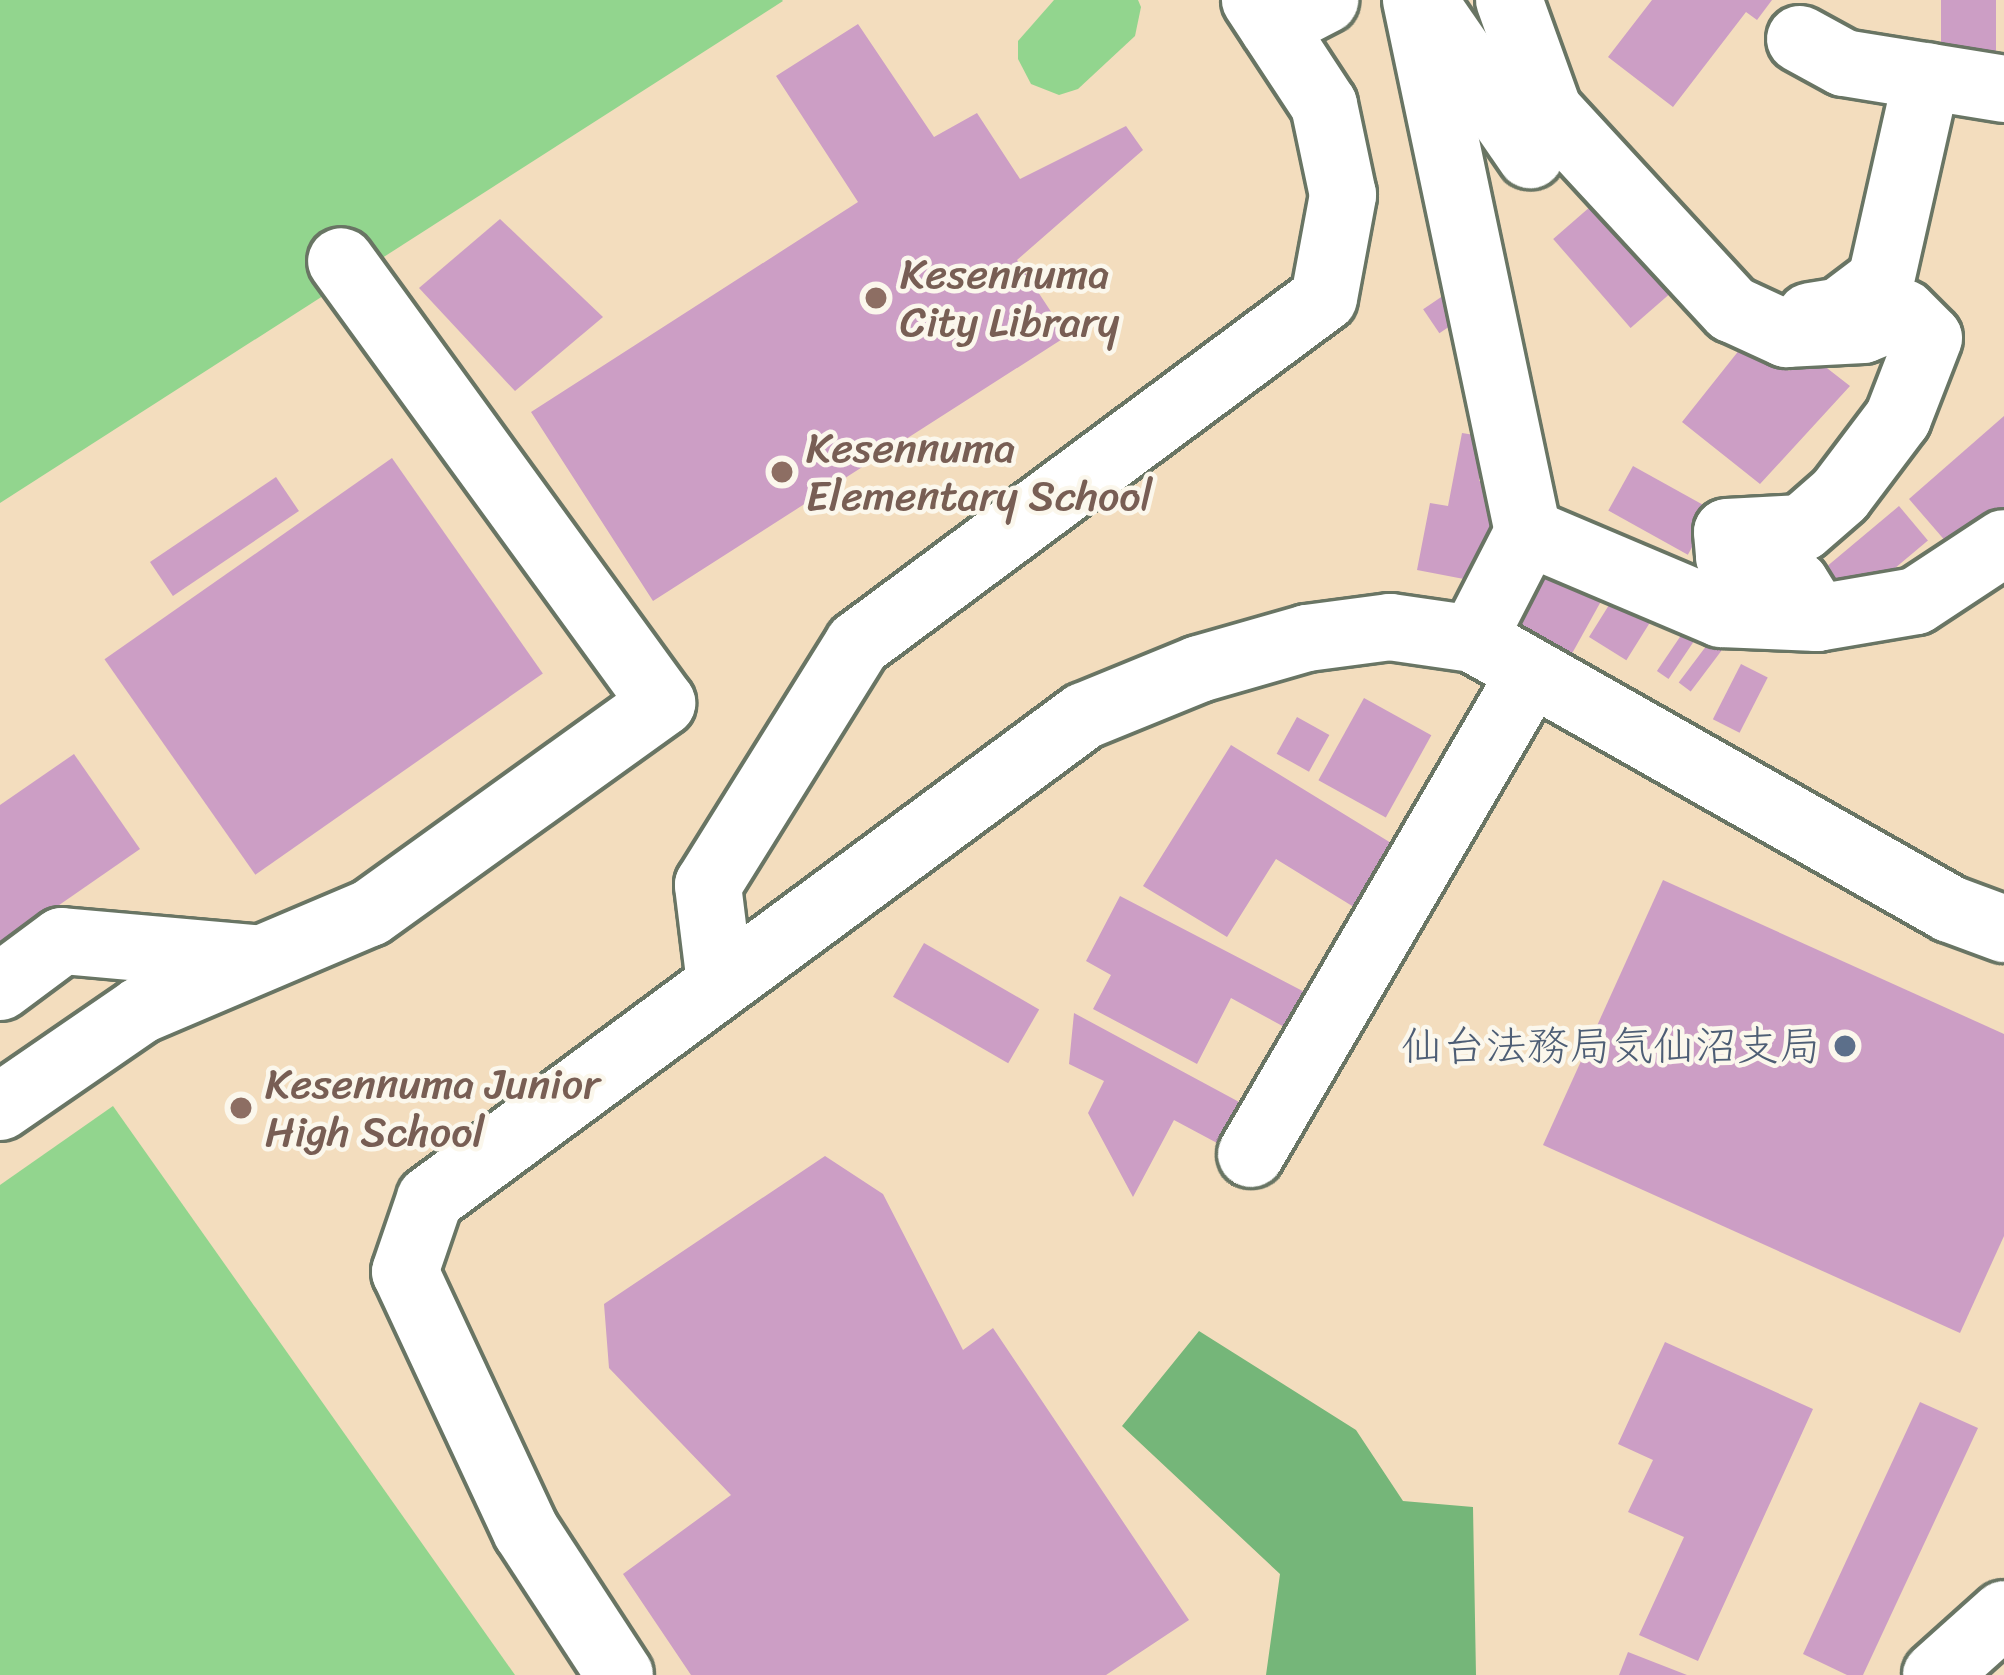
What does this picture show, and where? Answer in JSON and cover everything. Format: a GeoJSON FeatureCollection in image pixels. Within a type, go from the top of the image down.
{"type":"FeatureCollection","features":[{"type":"Feature","properties":{"kind":"street"},"geometry":{"type":"LineString","coordinates":[[1420,0],[1530,155]]}},
{"type":"Feature","properties":{"kind":"street"},"geometry":{"type":"LineString","coordinates":[[1420,0],[1528,532],[1473,640]]}},
{"type":"Feature","properties":{"kind":"street"},"geometry":{"type":"LineString","coordinates":[[1509,0],[1549,111],[1732,309],[1786,334],[1863,330],[1904,313],[1929,338],[1898,418],[1840,496],[1802,528],[1727,532],[1730,557],[1796,584],[1817,618]]}},
{"type":"Feature","properties":{"kind":"street"},"geometry":{"type":"LineString","coordinates":[[721,983],[708,885],[858,644],[1324,298],[1343,194],[1324,105],[1284,9]]}},
{"type":"Feature","properties":{"kind":"street"},"geometry":{"type":"LineString","coordinates":[[1800,39],[1844,63],[2004,89]]}},
{"type":"Feature","properties":{"kind":"street"},"geometry":{"type":"LineString","coordinates":[[1765,324],[1840,311],[1882,280],[1927,76]]}},
{"type":"Feature","properties":{"kind":"street"},"geometry":{"type":"LineString","coordinates":[[0,1107],[141,1010],[370,913],[662,703],[341,261]]}},
{"type":"Feature","properties":{"kind":"street"},"geometry":{"type":"LineString","coordinates":[[1528,532],[1721,614],[1817,618],[1916,601],[2004,543]]}},
{"type":"Feature","properties":{"kind":"street"},"geometry":{"type":"LineString","coordinates":[[620,1675],[526,1531],[405,1272],[430,1198],[1084,716],[1199,669],[1307,638],[1390,627],[1473,640],[1950,909],[2004,929]]}},
{"type":"Feature","properties":{"kind":"street"},"geometry":{"type":"LineString","coordinates":[[1250,1154],[1532,673]]}},
{"type":"Feature","properties":{"kind":"street"},"geometry":{"type":"LineString","coordinates":[[0,987],[62,941],[263,958]]}},
{"type":"Feature","properties":{"kind":"street"},"geometry":{"type":"LineString","coordinates":[[1936,1675],[2004,1614]]}},
{"type":"Feature","properties":{"kind":"green space"},"geometry":{"type":"Polygon","coordinates":[[[0,0],[782,0],[783,1],[0,503],[0,0]]]}},
{"type":"Feature","properties":{"kind":"green space"},"geometry":{"type":"Polygon","coordinates":[[[1054,0],[1138,0],[1141,7],[1135,36],[1078,89],[1059,95],[1031,84],[1018,59],[1018,41],[1054,0]]]}},
{"type":"Feature","properties":{"kind":"green space"},"geometry":{"type":"Polygon","coordinates":[[[113,1106],[515,1675],[0,1675],[0,1185],[113,1106]]]}},
{"type":"Feature","properties":{"kind":"green space"},"geometry":{"type":"Polygon","coordinates":[[[1199,1331],[1356,1430],[1403,1501],[1473,1507],[1476,1675],[1266,1675],[1280,1574],[1122,1426],[1199,1331]]]}},
{"type":"Feature","properties":{"kind":"building"},"geometry":{"type":"Polygon","coordinates":[[[1652,0],[1772,0],[1757,20],[1746,12],[1673,107],[1608,57],[1652,0]]]}},
{"type":"Feature","properties":{"kind":"building"},"geometry":{"type":"Polygon","coordinates":[[[1941,0],[1996,0],[1996,68],[1941,68],[1941,0]]]}},
{"type":"Feature","properties":{"kind":"building","name":"Kesennuma City Library"},"geometry":{"type":"Polygon","coordinates":[[[858,24],[934,137],[977,113],[1020,179],[1126,126],[1143,150],[1017,260],[1067,336],[653,601],[531,412],[858,202],[776,76],[858,24]]]}},
{"type":"Feature","properties":{"kind":"building"},"geometry":{"type":"Polygon","coordinates":[[[1606,193],[1683,282],[1631,328],[1553,239],[1606,193]]]}},
{"type":"Feature","properties":{"kind":"building"},"geometry":{"type":"Polygon","coordinates":[[[500,219],[603,317],[515,391],[419,288],[500,219]]]}},
{"type":"Feature","properties":{"kind":"building"},"geometry":{"type":"Polygon","coordinates":[[[1453,289],[1469,313],[1439,333],[1423,309],[1453,289]]]}},
{"type":"Feature","properties":{"kind":"building"},"geometry":{"type":"Polygon","coordinates":[[[1748,339],[1789,371],[1805,351],[1850,386],[1760,484],[1682,422],[1748,339]]]}},
{"type":"Feature","properties":{"kind":"building"},"geometry":{"type":"Polygon","coordinates":[[[2004,416],[2004,508],[1954,551],[1909,499],[2004,416]]]}},
{"type":"Feature","properties":{"kind":"building"},"geometry":{"type":"Polygon","coordinates":[[[1462,433],[1487,437],[1479,481],[1500,485],[1490,584],[1417,570],[1430,503],[1448,506],[1462,433]]]}},
{"type":"Feature","properties":{"kind":"building"},"geometry":{"type":"Polygon","coordinates":[[[392,458],[543,673],[255,875],[104,659],[392,458]]]}},
{"type":"Feature","properties":{"kind":"building"},"geometry":{"type":"Polygon","coordinates":[[[1633,466],[1713,510],[1688,555],[1608,511],[1633,466]]]}},
{"type":"Feature","properties":{"kind":"building"},"geometry":{"type":"Polygon","coordinates":[[[276,477],[299,511],[173,596],[150,562],[276,477]]]}},
{"type":"Feature","properties":{"kind":"building"},"geometry":{"type":"Polygon","coordinates":[[[1899,506],[1928,540],[1854,603],[1825,568],[1899,506]]]}},
{"type":"Feature","properties":{"kind":"building"},"geometry":{"type":"Polygon","coordinates":[[[1535,545],[1609,586],[1572,654],[1498,612],[1535,545]]]}},
{"type":"Feature","properties":{"kind":"building"},"geometry":{"type":"Polygon","coordinates":[[[1624,581],[1661,604],[1626,660],[1589,637],[1624,581]]]}},
{"type":"Feature","properties":{"kind":"building"},"geometry":{"type":"Polygon","coordinates":[[[1686,628],[1698,636],[1669,679],[1657,671],[1686,628]]]}},
{"type":"Feature","properties":{"kind":"building"},"geometry":{"type":"Polygon","coordinates":[[[1710,641],[1722,650],[1691,692],[1679,683],[1710,641]]]}},
{"type":"Feature","properties":{"kind":"building"},"geometry":{"type":"Polygon","coordinates":[[[1741,664],[1768,678],[1740,733],[1713,719],[1741,664]]]}},
{"type":"Feature","properties":{"kind":"building"},"geometry":{"type":"Polygon","coordinates":[[[1364,698],[1431,735],[1386,818],[1318,780],[1364,698]]]}},
{"type":"Feature","properties":{"kind":"building"},"geometry":{"type":"Polygon","coordinates":[[[1297,717],[1329,735],[1309,772],[1277,754],[1297,717]]]}},
{"type":"Feature","properties":{"kind":"building"},"geometry":{"type":"Polygon","coordinates":[[[1231,745],[1396,846],[1357,909],[1276,859],[1227,937],[1143,886],[1231,745]]]}},
{"type":"Feature","properties":{"kind":"building"},"geometry":{"type":"Polygon","coordinates":[[[74,754],[140,849],[0,946],[0,805],[74,754]]]}},
{"type":"Feature","properties":{"kind":"building"},"geometry":{"type":"Polygon","coordinates":[[[1663,880],[2004,1034],[2004,1236],[1960,1333],[1543,1145],[1663,880]]]}},
{"type":"Feature","properties":{"kind":"building"},"geometry":{"type":"Polygon","coordinates":[[[1120,896],[1318,999],[1299,1035],[1231,998],[1197,1064],[1093,1009],[1111,975],[1086,961],[1120,896]]]}},
{"type":"Feature","properties":{"kind":"building"},"geometry":{"type":"Polygon","coordinates":[[[924,943],[1039,1009],[1008,1063],[893,997],[924,943]]]}},
{"type":"Feature","properties":{"kind":"building"},"geometry":{"type":"Polygon","coordinates":[[[1074,1013],[1254,1110],[1232,1151],[1174,1120],[1133,1197],[1088,1113],[1104,1081],[1069,1064],[1074,1013]]]}},
{"type":"Feature","properties":{"kind":"building"},"geometry":{"type":"Polygon","coordinates":[[[825,1156],[883,1194],[963,1350],[993,1328],[1189,1620],[1106,1675],[691,1675],[623,1574],[731,1495],[609,1368],[604,1304],[825,1156]]]}},
{"type":"Feature","properties":{"kind":"building"},"geometry":{"type":"Polygon","coordinates":[[[1665,1342],[1813,1409],[1698,1661],[1639,1635],[1684,1537],[1628,1512],[1653,1460],[1618,1444],[1665,1342]]]}},
{"type":"Feature","properties":{"kind":"building"},"geometry":{"type":"Polygon","coordinates":[[[1920,1402],[1978,1428],[1863,1675],[1847,1675],[1803,1654],[1920,1402]]]}},
{"type":"Feature","properties":{"kind":"building"},"geometry":{"type":"Polygon","coordinates":[[[1628,1652],[1687,1675],[1619,1675],[1628,1652]]]}},
{"type":"Feature","properties":{"kind":"place","name":"Kesennuma City Library"},"geometry":{"type":"Point","coordinates":[876,298]}},
{"type":"Feature","properties":{"kind":"place","name":"Kesennuma Elementary School"},"geometry":{"type":"Point","coordinates":[782,472]}},
{"type":"Feature","properties":{"kind":"place","name":"仙台法務局気仙沼支局"},"geometry":{"type":"Point","coordinates":[1845,1046]}},
{"type":"Feature","properties":{"kind":"place","name":"Kesennuma Junior High School"},"geometry":{"type":"Point","coordinates":[241,1108]}}]}
